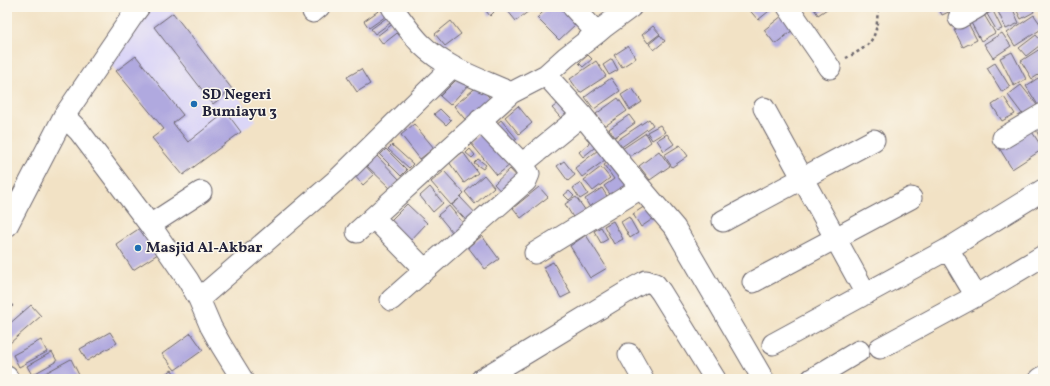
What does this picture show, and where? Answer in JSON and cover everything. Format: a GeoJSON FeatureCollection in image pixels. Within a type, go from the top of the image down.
{"type":"FeatureCollection","features":[{"type":"Feature","properties":{"kind":"street"},"geometry":{"type":"LineString","coordinates":[[7,226],[64,116],[139,7]]}},
{"type":"Feature","properties":{"kind":"street"},"geometry":{"type":"LineString","coordinates":[[392,7],[421,44],[440,59],[452,67],[510,93]]}},
{"type":"Feature","properties":{"kind":"street"},"geometry":{"type":"LineString","coordinates":[[574,7],[597,33]]}},
{"type":"Feature","properties":{"kind":"street"},"geometry":{"type":"LineString","coordinates":[[357,232],[510,93],[546,75],[566,57],[630,7]]}},
{"type":"Feature","properties":{"kind":"street"},"geometry":{"type":"LineString","coordinates":[[788,7],[830,68]]}},
{"type":"Feature","properties":{"kind":"street"},"geometry":{"type":"LineString","coordinates":[[959,18],[978,7]]}},
{"type":"Feature","properties":{"kind":"street"},"geometry":{"type":"LineString","coordinates":[[199,299],[339,178],[452,67]]}},
{"type":"Feature","properties":{"kind":"street"},"geometry":{"type":"LineString","coordinates":[[546,75],[582,115],[675,228],[762,379]]}},
{"type":"Feature","properties":{"kind":"street"},"geometry":{"type":"LineString","coordinates":[[764,108],[866,294]]}},
{"type":"Feature","properties":{"kind":"street"},"geometry":{"type":"LineString","coordinates":[[1003,138],[1043,114]]}},
{"type":"Feature","properties":{"kind":"street"},"geometry":{"type":"LineString","coordinates":[[522,164],[582,115]]}},
{"type":"Feature","properties":{"kind":"street"},"geometry":{"type":"LineString","coordinates":[[64,116],[79,131],[150,226],[188,280],[199,299],[214,333],[242,379]]}},
{"type":"Feature","properties":{"kind":"street"},"geometry":{"type":"LineString","coordinates":[[391,300],[526,181],[529,174],[522,164],[480,120]]}},
{"type":"Feature","properties":{"kind":"street"},"geometry":{"type":"LineString","coordinates":[[723,221],[874,140]]}},
{"type":"Feature","properties":{"kind":"street"},"geometry":{"type":"LineString","coordinates":[[535,253],[641,188]]}},
{"type":"Feature","properties":{"kind":"street"},"geometry":{"type":"LineString","coordinates":[[774,344],[948,249],[1043,190]]}},
{"type":"Feature","properties":{"kind":"street"},"geometry":{"type":"LineString","coordinates":[[150,226],[200,192]]}},
{"type":"Feature","properties":{"kind":"street"},"geometry":{"type":"LineString","coordinates":[[753,282],[911,198]]}},
{"type":"Feature","properties":{"kind":"street"},"geometry":{"type":"LineString","coordinates":[[374,218],[425,270]]}},
{"type":"Feature","properties":{"kind":"street"},"geometry":{"type":"LineString","coordinates":[[948,249],[976,296]]}},
{"type":"Feature","properties":{"kind":"street"},"geometry":{"type":"LineString","coordinates":[[880,348],[976,296],[1043,256]]}},
{"type":"Feature","properties":{"kind":"street"},"geometry":{"type":"LineString","coordinates":[[482,379],[646,281],[655,284],[661,292],[715,379]]}},
{"type":"Feature","properties":{"kind":"street"},"geometry":{"type":"LineString","coordinates":[[812,379],[859,351]]}},
{"type":"Feature","properties":{"kind":"street"},"geometry":{"type":"LineString","coordinates":[[630,354],[643,379]]}},
{"type":"Feature","properties":{"kind":"path"},"geometry":{"type":"LineString","coordinates":[[830,68],[869,44],[876,32],[878,7]]}},
{"type":"Feature","properties":{"kind":"shaded area","name":"SD Negeri Bumiayu 3"},"geometry":{"type":"Polygon","coordinates":[[[153,7],[169,7],[256,120],[183,175],[152,138],[164,129],[110,64],[153,7]]]}},
{"type":"Feature","properties":{"kind":"building"},"geometry":{"type":"Polygon","coordinates":[[[384,7],[392,12],[369,28],[364,21],[384,7]]]}},
{"type":"Feature","properties":{"kind":"building"},"geometry":{"type":"Polygon","coordinates":[[[483,7],[490,7],[494,12],[490,16],[483,7]]]}},
{"type":"Feature","properties":{"kind":"building"},"geometry":{"type":"Polygon","coordinates":[[[511,7],[534,7],[516,21],[507,10],[511,7]]]}},
{"type":"Feature","properties":{"kind":"building"},"geometry":{"type":"Polygon","coordinates":[[[548,7],[561,7],[577,23],[559,40],[537,18],[548,7]]]}},
{"type":"Feature","properties":{"kind":"building"},"geometry":{"type":"Polygon","coordinates":[[[747,7],[774,7],[758,20],[747,7]]]}},
{"type":"Feature","properties":{"kind":"building"},"geometry":{"type":"Polygon","coordinates":[[[813,7],[830,7],[818,15],[813,7]]]}},
{"type":"Feature","properties":{"kind":"building"},"geometry":{"type":"Polygon","coordinates":[[[938,7],[951,7],[953,10],[942,15],[938,7]]]}},
{"type":"Feature","properties":{"kind":"building"},"geometry":{"type":"Polygon","coordinates":[[[996,7],[1012,7],[1019,23],[1006,29],[996,7]]]}},
{"type":"Feature","properties":{"kind":"building"},"geometry":{"type":"Polygon","coordinates":[[[1020,7],[1032,7],[1034,12],[1021,19],[1016,9],[1020,7]]]}},
{"type":"Feature","properties":{"kind":"building"},"geometry":{"type":"Polygon","coordinates":[[[993,11],[1002,29],[997,31],[987,14],[993,11]]]}},
{"type":"Feature","properties":{"kind":"building"},"geometry":{"type":"Polygon","coordinates":[[[787,12],[798,26],[775,44],[764,30],[787,12]]]}},
{"type":"Feature","properties":{"kind":"building"},"geometry":{"type":"Polygon","coordinates":[[[173,13],[232,89],[213,104],[154,27],[173,13]]]}},
{"type":"Feature","properties":{"kind":"building"},"geometry":{"type":"Polygon","coordinates":[[[393,13],[397,18],[375,34],[371,29],[393,13]]]}},
{"type":"Feature","properties":{"kind":"building"},"geometry":{"type":"Polygon","coordinates":[[[983,13],[995,33],[981,41],[970,21],[983,13]]]}},
{"type":"Feature","properties":{"kind":"building"},"geometry":{"type":"Polygon","coordinates":[[[1034,15],[1043,28],[1015,46],[1007,33],[1034,15]]]}},
{"type":"Feature","properties":{"kind":"building"},"geometry":{"type":"Polygon","coordinates":[[[399,19],[405,27],[383,44],[377,36],[399,19]]]}},
{"type":"Feature","properties":{"kind":"building"},"geometry":{"type":"Polygon","coordinates":[[[451,21],[461,34],[445,46],[435,34],[451,21]]]}},
{"type":"Feature","properties":{"kind":"building"},"geometry":{"type":"Polygon","coordinates":[[[968,23],[977,40],[963,47],[954,30],[968,23]]]}},
{"type":"Feature","properties":{"kind":"building"},"geometry":{"type":"Polygon","coordinates":[[[653,26],[660,34],[648,43],[642,35],[653,26]]]}},
{"type":"Feature","properties":{"kind":"building"},"geometry":{"type":"Polygon","coordinates":[[[1002,33],[1011,46],[993,58],[984,44],[1002,33]]]}},
{"type":"Feature","properties":{"kind":"building"},"geometry":{"type":"Polygon","coordinates":[[[660,35],[665,41],[654,50],[649,44],[660,35]]]}},
{"type":"Feature","properties":{"kind":"building"},"geometry":{"type":"Polygon","coordinates":[[[1036,35],[1043,43],[1026,56],[1019,48],[1036,35]]]}},
{"type":"Feature","properties":{"kind":"building"},"geometry":{"type":"Polygon","coordinates":[[[628,46],[636,58],[622,67],[614,55],[628,46]]]}},
{"type":"Feature","properties":{"kind":"building"},"geometry":{"type":"Polygon","coordinates":[[[1043,47],[1043,72],[1032,79],[1021,61],[1043,47]]]}},
{"type":"Feature","properties":{"kind":"building"},"geometry":{"type":"Polygon","coordinates":[[[1012,52],[1026,79],[1014,86],[1000,58],[1012,52]]]}},
{"type":"Feature","properties":{"kind":"building"},"geometry":{"type":"Polygon","coordinates":[[[588,55],[592,59],[583,67],[579,63],[588,55]]]}},
{"type":"Feature","properties":{"kind":"building"},"geometry":{"type":"Polygon","coordinates":[[[136,56],[183,115],[173,123],[188,142],[226,112],[241,132],[183,175],[152,138],[164,129],[116,71],[136,56]]]}},
{"type":"Feature","properties":{"kind":"building"},"geometry":{"type":"Polygon","coordinates":[[[612,59],[618,70],[609,75],[603,65],[612,59]]]}},
{"type":"Feature","properties":{"kind":"building"},"geometry":{"type":"Polygon","coordinates":[[[596,61],[606,76],[580,93],[570,79],[596,61]]]}},
{"type":"Feature","properties":{"kind":"building"},"geometry":{"type":"Polygon","coordinates":[[[995,63],[1010,87],[1002,92],[987,68],[995,63]]]}},
{"type":"Feature","properties":{"kind":"building"},"geometry":{"type":"Polygon","coordinates":[[[361,69],[370,84],[357,92],[347,77],[361,69]]]}},
{"type":"Feature","properties":{"kind":"building"},"geometry":{"type":"Polygon","coordinates":[[[461,75],[469,84],[450,105],[440,96],[461,75]]]}},
{"type":"Feature","properties":{"kind":"building"},"geometry":{"type":"Polygon","coordinates":[[[611,78],[620,91],[594,109],[585,97],[611,78]]]}},
{"type":"Feature","properties":{"kind":"building"},"geometry":{"type":"Polygon","coordinates":[[[1038,78],[1043,86],[1043,102],[1038,105],[1026,86],[1038,78]]]}},
{"type":"Feature","properties":{"kind":"building"},"geometry":{"type":"Polygon","coordinates":[[[479,85],[493,102],[468,123],[454,106],[479,85]]]}},
{"type":"Feature","properties":{"kind":"building"},"geometry":{"type":"Polygon","coordinates":[[[1021,85],[1037,105],[1023,115],[1008,95],[1021,85]]]}},
{"type":"Feature","properties":{"kind":"building"},"geometry":{"type":"Polygon","coordinates":[[[632,88],[642,102],[630,110],[621,95],[632,88]]]}},
{"type":"Feature","properties":{"kind":"building"},"geometry":{"type":"Polygon","coordinates":[[[1004,97],[1015,114],[1002,121],[992,105],[1004,97]]]}},
{"type":"Feature","properties":{"kind":"building"},"geometry":{"type":"Polygon","coordinates":[[[618,98],[627,111],[605,126],[596,114],[618,98]]]}},
{"type":"Feature","properties":{"kind":"building"},"geometry":{"type":"Polygon","coordinates":[[[563,100],[576,116],[566,124],[552,108],[563,100]]]}},
{"type":"Feature","properties":{"kind":"building"},"geometry":{"type":"Polygon","coordinates":[[[518,106],[532,123],[519,134],[505,117],[518,106]]]}},
{"type":"Feature","properties":{"kind":"building"},"geometry":{"type":"Polygon","coordinates":[[[440,109],[451,120],[446,125],[434,114],[440,109]]]}},
{"type":"Feature","properties":{"kind":"building"},"geometry":{"type":"Polygon","coordinates":[[[629,115],[635,123],[615,137],[609,129],[629,115]]]}},
{"type":"Feature","properties":{"kind":"building"},"geometry":{"type":"Polygon","coordinates":[[[1043,118],[1043,145],[1033,123],[1043,118]]]}},
{"type":"Feature","properties":{"kind":"building"},"geometry":{"type":"Polygon","coordinates":[[[649,119],[653,125],[620,148],[616,141],[649,119]]]}},
{"type":"Feature","properties":{"kind":"building"},"geometry":{"type":"Polygon","coordinates":[[[501,120],[517,139],[510,144],[495,125],[501,120]]]}},
{"type":"Feature","properties":{"kind":"building"},"geometry":{"type":"Polygon","coordinates":[[[414,124],[434,148],[420,159],[401,135],[414,124]]]}},
{"type":"Feature","properties":{"kind":"building"},"geometry":{"type":"Polygon","coordinates":[[[660,125],[665,132],[652,140],[647,132],[660,125]]]}},
{"type":"Feature","properties":{"kind":"building"},"geometry":{"type":"Polygon","coordinates":[[[1029,127],[1043,149],[1012,169],[998,146],[1029,127]]]}},
{"type":"Feature","properties":{"kind":"building"},"geometry":{"type":"Polygon","coordinates":[[[483,132],[510,165],[497,175],[470,142],[483,132]]]}},
{"type":"Feature","properties":{"kind":"building"},"geometry":{"type":"Polygon","coordinates":[[[646,133],[651,142],[628,158],[622,149],[646,133]]]}},
{"type":"Feature","properties":{"kind":"building"},"geometry":{"type":"Polygon","coordinates":[[[667,134],[674,144],[664,151],[657,140],[667,134]]]}},
{"type":"Feature","properties":{"kind":"building"},"geometry":{"type":"Polygon","coordinates":[[[596,137],[600,143],[583,157],[579,152],[596,137]]]}},
{"type":"Feature","properties":{"kind":"building"},"geometry":{"type":"Polygon","coordinates":[[[392,145],[413,164],[409,168],[388,149],[392,145]]]}},
{"type":"Feature","properties":{"kind":"building"},"geometry":{"type":"Polygon","coordinates":[[[680,145],[688,156],[672,167],[664,155],[680,145]]]}},
{"type":"Feature","properties":{"kind":"building"},"geometry":{"type":"Polygon","coordinates":[[[602,147],[609,157],[582,177],[575,168],[602,147]]]}},
{"type":"Feature","properties":{"kind":"building"},"geometry":{"type":"Polygon","coordinates":[[[386,149],[407,170],[401,176],[380,155],[386,149]]]}},
{"type":"Feature","properties":{"kind":"building"},"geometry":{"type":"Polygon","coordinates":[[[470,149],[475,155],[472,158],[466,153],[470,149]]]}},
{"type":"Feature","properties":{"kind":"building"},"geometry":{"type":"Polygon","coordinates":[[[659,151],[670,166],[650,180],[639,166],[659,151]]]}},
{"type":"Feature","properties":{"kind":"building"},"geometry":{"type":"Polygon","coordinates":[[[463,152],[478,173],[464,183],[449,162],[463,152]]]}},
{"type":"Feature","properties":{"kind":"building"},"geometry":{"type":"Polygon","coordinates":[[[377,156],[400,180],[391,189],[367,166],[377,156]]]}},
{"type":"Feature","properties":{"kind":"building"},"geometry":{"type":"Polygon","coordinates":[[[478,159],[486,165],[483,169],[474,163],[478,159]]]}},
{"type":"Feature","properties":{"kind":"building"},"geometry":{"type":"Polygon","coordinates":[[[611,160],[630,184],[612,197],[604,186],[614,179],[604,165],[611,160]]]}},
{"type":"Feature","properties":{"kind":"building"},"geometry":{"type":"Polygon","coordinates":[[[564,161],[575,175],[568,181],[557,166],[564,161]]]}},
{"type":"Feature","properties":{"kind":"building"},"geometry":{"type":"Polygon","coordinates":[[[362,162],[374,175],[363,185],[351,172],[362,162]]]}},
{"type":"Feature","properties":{"kind":"building"},"geometry":{"type":"Polygon","coordinates":[[[601,167],[610,178],[593,191],[584,180],[601,167]]]}},
{"type":"Feature","properties":{"kind":"building"},"geometry":{"type":"Polygon","coordinates":[[[510,169],[521,181],[505,196],[494,184],[510,169]]]}},
{"type":"Feature","properties":{"kind":"building"},"geometry":{"type":"Polygon","coordinates":[[[444,171],[464,193],[460,197],[481,219],[472,227],[452,205],[459,199],[451,205],[431,182],[444,171]]]}},
{"type":"Feature","properties":{"kind":"building"},"geometry":{"type":"Polygon","coordinates":[[[484,175],[494,187],[475,204],[465,192],[484,175]]]}},
{"type":"Feature","properties":{"kind":"building"},"geometry":{"type":"Polygon","coordinates":[[[581,183],[588,194],[580,199],[573,188],[581,183]]]}},
{"type":"Feature","properties":{"kind":"building"},"geometry":{"type":"Polygon","coordinates":[[[430,187],[443,203],[433,212],[420,196],[430,187]]]}},
{"type":"Feature","properties":{"kind":"building"},"geometry":{"type":"Polygon","coordinates":[[[539,187],[548,197],[521,218],[513,208],[539,187]]]}},
{"type":"Feature","properties":{"kind":"building"},"geometry":{"type":"Polygon","coordinates":[[[602,188],[608,198],[591,209],[585,199],[602,188]]]}},
{"type":"Feature","properties":{"kind":"building"},"geometry":{"type":"Polygon","coordinates":[[[569,191],[574,196],[569,200],[564,195],[569,191]]]}},
{"type":"Feature","properties":{"kind":"building"},"geometry":{"type":"Polygon","coordinates":[[[576,197],[586,211],[574,219],[565,204],[576,197]]]}},
{"type":"Feature","properties":{"kind":"building"},"geometry":{"type":"Polygon","coordinates":[[[407,204],[427,223],[409,242],[389,222],[407,204]]]}},
{"type":"Feature","properties":{"kind":"building"},"geometry":{"type":"Polygon","coordinates":[[[648,204],[657,216],[641,227],[633,214],[648,204]]]}},
{"type":"Feature","properties":{"kind":"building"},"geometry":{"type":"Polygon","coordinates":[[[449,206],[468,229],[457,238],[438,215],[449,206]]]}},
{"type":"Feature","properties":{"kind":"building"},"geometry":{"type":"Polygon","coordinates":[[[629,217],[638,233],[630,238],[621,222],[629,217]]]}},
{"type":"Feature","properties":{"kind":"building"},"geometry":{"type":"Polygon","coordinates":[[[613,221],[623,239],[614,244],[604,226],[613,221]]]}},
{"type":"Feature","properties":{"kind":"building","name":"Masjid Al-Akbar"},"geometry":{"type":"Polygon","coordinates":[[[143,226],[161,252],[133,270],[116,244],[143,226]]]}},
{"type":"Feature","properties":{"kind":"building"},"geometry":{"type":"Polygon","coordinates":[[[601,227],[608,239],[601,243],[594,231],[601,227]]]}},
{"type":"Feature","properties":{"kind":"building"},"geometry":{"type":"Polygon","coordinates":[[[586,235],[607,268],[590,278],[570,246],[586,235]]]}},
{"type":"Feature","properties":{"kind":"building"},"geometry":{"type":"Polygon","coordinates":[[[482,236],[499,259],[485,269],[468,247],[482,236]]]}},
{"type":"Feature","properties":{"kind":"building"},"geometry":{"type":"Polygon","coordinates":[[[553,262],[571,293],[561,298],[543,267],[553,262]]]}},
{"type":"Feature","properties":{"kind":"building"},"geometry":{"type":"Polygon","coordinates":[[[7,298],[13,306],[7,311],[7,298]]]}},
{"type":"Feature","properties":{"kind":"building"},"geometry":{"type":"Polygon","coordinates":[[[31,305],[41,316],[10,343],[7,339],[7,326],[31,305]]]}},
{"type":"Feature","properties":{"kind":"building"},"geometry":{"type":"Polygon","coordinates":[[[110,332],[117,343],[87,361],[80,349],[110,332]]]}},
{"type":"Feature","properties":{"kind":"building"},"geometry":{"type":"Polygon","coordinates":[[[191,333],[203,350],[175,370],[162,354],[191,333]]]}},
{"type":"Feature","properties":{"kind":"building"},"geometry":{"type":"Polygon","coordinates":[[[41,340],[47,352],[19,367],[13,355],[41,340]]]}},
{"type":"Feature","properties":{"kind":"building"},"geometry":{"type":"Polygon","coordinates":[[[52,352],[57,361],[32,375],[27,366],[52,352]]]}},
{"type":"Feature","properties":{"kind":"building"},"geometry":{"type":"Polygon","coordinates":[[[71,359],[81,379],[39,379],[38,377],[71,359]]]}},
{"type":"Feature","properties":{"kind":"building"},"geometry":{"type":"Polygon","coordinates":[[[172,370],[178,379],[156,379],[172,370]]]}},
{"type":"Feature","properties":{"kind":"place","name":"SD Negeri Bumiayu 3"},"geometry":{"type":"Point","coordinates":[194,104]}},
{"type":"Feature","properties":{"kind":"place","name":"Masjid Al-Akbar"},"geometry":{"type":"Point","coordinates":[138,248]}}]}
